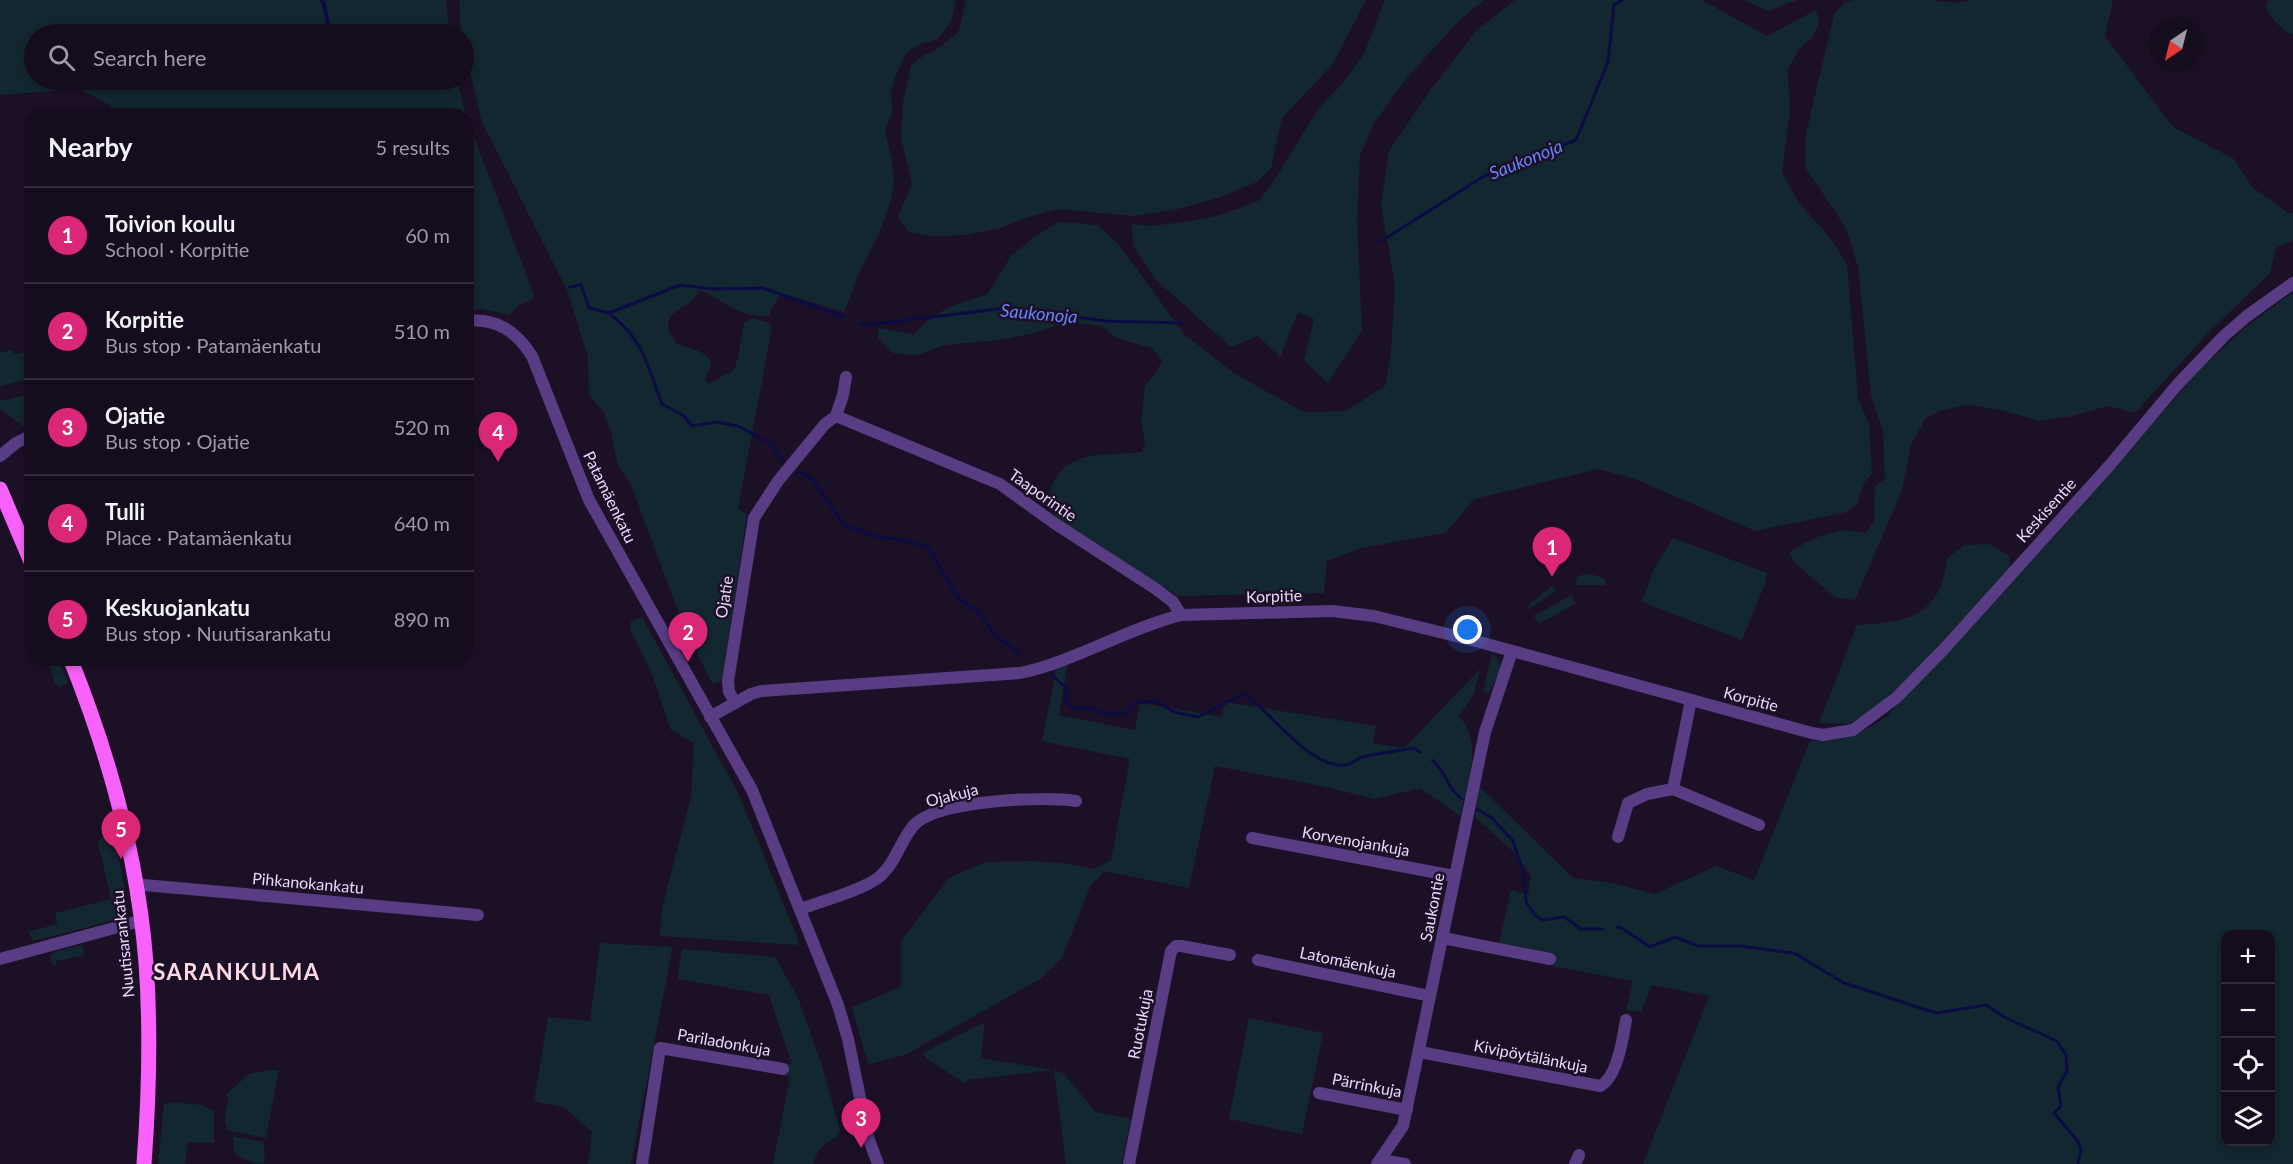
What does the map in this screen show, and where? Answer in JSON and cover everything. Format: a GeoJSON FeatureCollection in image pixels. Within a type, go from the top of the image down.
{"type":"FeatureCollection","features":[{"type":"Feature","properties":{"kind":"main road"},"geometry":{"type":"LineString","coordinates":[[0,489],[24,545]]}},
{"type":"Feature","properties":{"kind":"main road","name":"Nuutisarankatu"},"geometry":{"type":"LineString","coordinates":[[73,666],[109,768],[135,887],[146,962],[149,1038],[144,1164]]}},
{"type":"Feature","properties":{"kind":"street","name":"Keskisentie"},"geometry":{"type":"LineString","coordinates":[[1812,733],[1831,734],[1853,730],[1896,698],[1943,650],[2101,475],[2177,385],[2224,336],[2247,316],[2293,283]]}},
{"type":"Feature","properties":{"kind":"street","name":"Patamäenkatu"},"geometry":{"type":"LineString","coordinates":[[474,320],[495,322],[510,330],[523,342],[532,356],[590,500],[710,717]]}},
{"type":"Feature","properties":{"kind":"street","name":"Ojatie"},"geometry":{"type":"LineString","coordinates":[[735,702],[729,692],[728,681],[754,518],[778,481],[825,424],[836,416],[846,377]]}},
{"type":"Feature","properties":{"kind":"street","name":"Taaporintie"},"geometry":{"type":"LineString","coordinates":[[836,416],[1000,484],[1054,524],[1156,589],[1173,602],[1181,615]]}},
{"type":"Feature","properties":{"kind":"street"},"geometry":{"type":"LineString","coordinates":[[0,456],[16,442],[24,438]]}},
{"type":"Feature","properties":{"kind":"street","name":"Korpitie"},"geometry":{"type":"LineString","coordinates":[[735,702],[751,694],[768,690],[1020,673],[1052,664],[1161,620],[1181,615],[1346,611],[1512,651],[1812,733]]}},
{"type":"Feature","properties":{"kind":"street","name":"Saukontie"},"geometry":{"type":"LineString","coordinates":[[1379,1162],[1404,1126],[1485,732],[1512,651]]}},
{"type":"Feature","properties":{"kind":"street"},"geometry":{"type":"LineString","coordinates":[[1673,789],[1691,700]]}},
{"type":"Feature","properties":{"kind":"street"},"geometry":{"type":"LineString","coordinates":[[735,702],[710,717],[752,790],[838,1005],[848,1039],[868,1137],[878,1164]]}},
{"type":"Feature","properties":{"kind":"street"},"geometry":{"type":"LineString","coordinates":[[1618,837],[1628,803],[1647,794],[1673,789],[1759,825]]}},
{"type":"Feature","properties":{"kind":"street","name":"Ojakuja"},"geometry":{"type":"LineString","coordinates":[[801,909],[877,879],[891,863],[914,825],[932,814],[984,803],[1060,799],[1076,801]]}},
{"type":"Feature","properties":{"kind":"street","name":"Korvenojankuja"},"geometry":{"type":"LineString","coordinates":[[1252,838],[1454,876]]}},
{"type":"Feature","properties":{"kind":"street","name":"Pihkanokankatu"},"geometry":{"type":"LineString","coordinates":[[135,887],[144,885],[478,915]]}},
{"type":"Feature","properties":{"kind":"street"},"geometry":{"type":"LineString","coordinates":[[0,959],[140,921]]}},
{"type":"Feature","properties":{"kind":"street"},"geometry":{"type":"LineString","coordinates":[[1443,938],[1550,959]]}},
{"type":"Feature","properties":{"kind":"street","name":"Ruotukuja"},"geometry":{"type":"LineString","coordinates":[[1129,1164],[1171,951],[1176,946],[1181,946],[1230,955]]}},
{"type":"Feature","properties":{"kind":"street","name":"Latomäenkuja"},"geometry":{"type":"LineString","coordinates":[[1258,960],[1430,996]]}},
{"type":"Feature","properties":{"kind":"street","name":"Kivipöytälänkuja"},"geometry":{"type":"LineString","coordinates":[[1420,1052],[1600,1086],[1611,1075],[1623,1040],[1626,1020]]}},
{"type":"Feature","properties":{"kind":"street","name":"Pariladonkuja"},"geometry":{"type":"LineString","coordinates":[[642,1164],[660,1048],[783,1069]]}},
{"type":"Feature","properties":{"kind":"street","name":"Pärrinkuja"},"geometry":{"type":"LineString","coordinates":[[1319,1093],[1407,1110]]}},
{"type":"Feature","properties":{"kind":"street"},"geometry":{"type":"LineString","coordinates":[[1379,1162],[1405,1164]]}},
{"type":"Feature","properties":{"kind":"shaded area"},"geometry":{"type":"Polygon","coordinates":[[[0,0],[446,0],[448,24],[24,24],[24,90],[67,90],[0,95],[0,0]]]}},
{"type":"Feature","properties":{"kind":"shaded area"},"geometry":{"type":"Polygon","coordinates":[[[319,0],[324,0],[326,3],[330,24],[326,24],[319,0]]]}},
{"type":"Feature","properties":{"kind":"shaded area"},"geometry":{"type":"Polygon","coordinates":[[[459,0],[956,0],[951,22],[938,39],[920,44],[906,53],[895,77],[891,92],[892,112],[885,131],[892,160],[894,184],[890,203],[879,234],[859,273],[844,312],[780,293],[769,315],[750,315],[700,291],[688,304],[671,315],[668,324],[669,331],[677,344],[701,352],[711,360],[705,378],[708,384],[734,370],[744,323],[753,318],[767,322],[772,327],[738,509],[747,514],[722,681],[713,684],[684,627],[630,482],[618,466],[604,413],[589,394],[588,357],[568,292],[482,122],[474,88],[474,24],[460,24],[459,0]]]}},
{"type":"Feature","properties":{"kind":"shaded area"},"geometry":{"type":"Polygon","coordinates":[[[966,0],[1366,0],[1332,65],[1282,118],[1271,168],[1257,182],[1221,197],[1174,210],[1133,216],[1058,209],[1025,218],[1001,228],[967,235],[934,236],[909,232],[898,217],[912,184],[901,137],[903,103],[911,65],[940,47],[959,31],[966,0]]]}},
{"type":"Feature","properties":{"kind":"shaded area"},"geometry":{"type":"Polygon","coordinates":[[[1385,0],[1484,0],[1460,20],[1410,74],[1374,123],[1360,155],[1357,221],[1362,330],[1328,383],[1304,361],[1314,319],[1298,312],[1280,357],[1258,336],[1231,347],[1156,280],[1133,246],[1132,224],[1150,226],[1184,222],[1221,215],[1260,200],[1318,109],[1341,85],[1364,54],[1385,0]]]}},
{"type":"Feature","properties":{"kind":"shaded area"},"geometry":{"type":"Polygon","coordinates":[[[1515,0],[1702,0],[1767,36],[1816,10],[1819,22],[1813,37],[1799,49],[1788,69],[1790,111],[1782,172],[1798,202],[1829,236],[1847,264],[1858,398],[1869,424],[1872,474],[1864,483],[1857,505],[1847,512],[1755,531],[1635,479],[1599,469],[1474,499],[1446,533],[1361,548],[1327,561],[1324,593],[1178,596],[1056,517],[1046,503],[1057,476],[1074,461],[1096,455],[1142,452],[1145,441],[1141,421],[1145,386],[1156,373],[1162,360],[1152,348],[1117,338],[1101,326],[1066,322],[1038,332],[1000,340],[944,345],[917,355],[893,353],[878,338],[879,328],[914,334],[930,319],[947,308],[987,295],[1011,256],[1058,222],[1098,225],[1119,245],[1184,334],[1235,374],[1304,412],[1346,411],[1385,386],[1391,351],[1395,285],[1381,205],[1389,151],[1431,89],[1477,30],[1515,0]]]}},
{"type":"Feature","properties":{"kind":"shaded area"},"geometry":{"type":"Polygon","coordinates":[[[1744,0],[1797,0],[1768,11],[1744,0]]]}},
{"type":"Feature","properties":{"kind":"shaded area"},"geometry":{"type":"Polygon","coordinates":[[[1930,0],[1956,3],[1973,0],[2113,0],[2105,36],[2173,127],[2234,159],[2252,187],[2288,213],[2293,213],[2293,240],[2276,248],[2270,273],[2207,334],[2135,413],[2108,406],[2072,416],[2041,421],[1997,409],[1967,405],[1940,411],[1926,418],[1911,444],[1902,490],[1855,600],[1836,598],[1795,563],[1789,552],[1814,538],[1841,530],[1866,533],[1874,521],[1875,486],[1885,479],[1883,432],[1871,395],[1858,267],[1846,228],[1805,167],[1806,133],[1834,15],[1844,2],[1930,0]]]}},
{"type":"Feature","properties":{"kind":"shaded area"},"geometry":{"type":"Polygon","coordinates":[[[2268,0],[2293,0],[2293,34],[2281,27],[2271,16],[2266,8],[2268,0]]]}},
{"type":"Feature","properties":{"kind":"shaded area"},"geometry":{"type":"Polygon","coordinates":[[[82,90],[460,90],[464,108],[111,108],[82,90]]]}},
{"type":"Feature","properties":{"kind":"shaded area"},"geometry":{"type":"Polygon","coordinates":[[[474,137],[534,295],[533,299],[519,305],[509,315],[474,310],[474,137]]]}},
{"type":"Feature","properties":{"kind":"shaded area"},"geometry":{"type":"Polygon","coordinates":[[[2293,292],[2293,1164],[1643,1164],[1709,996],[1652,985],[1641,1012],[1626,1010],[1633,981],[1551,966],[1552,953],[1499,943],[1511,890],[1528,894],[1531,876],[1515,853],[1475,817],[1479,786],[1573,878],[1611,883],[1655,894],[1716,866],[1754,880],[1810,741],[1850,736],[1886,717],[2062,528],[2194,376],[2243,329],[2293,292]]]}},
{"type":"Feature","properties":{"kind":"shaded area"},"geometry":{"type":"Polygon","coordinates":[[[12,350],[14,354],[24,352],[24,381],[0,386],[0,353],[12,350]]]}},
{"type":"Feature","properties":{"kind":"shaded area"},"geometry":{"type":"Polygon","coordinates":[[[24,396],[24,426],[0,409],[0,401],[24,396]]]}},
{"type":"Feature","properties":{"kind":"shaded area"},"geometry":{"type":"Polygon","coordinates":[[[1673,538],[1767,573],[1766,581],[1742,640],[1642,602],[1654,569],[1673,538]]]}},
{"type":"Feature","properties":{"kind":"shaded area"},"geometry":{"type":"Polygon","coordinates":[[[1989,544],[2009,556],[2010,567],[1921,664],[1878,707],[1849,724],[1819,723],[1857,625],[1892,622],[1918,613],[1929,605],[1937,593],[1947,559],[1964,545],[1989,544]]]}},
{"type":"Feature","properties":{"kind":"shaded area"},"geometry":{"type":"Polygon","coordinates":[[[1585,574],[1605,579],[1605,585],[1576,585],[1577,577],[1585,574]]]}},
{"type":"Feature","properties":{"kind":"shaded area"},"geometry":{"type":"Polygon","coordinates":[[[1552,586],[1556,591],[1526,611],[1531,602],[1552,586]]]}},
{"type":"Feature","properties":{"kind":"shaded area"},"geometry":{"type":"Polygon","coordinates":[[[1571,595],[1576,603],[1539,624],[1534,616],[1571,595]]]}},
{"type":"Feature","properties":{"kind":"shaded area"},"geometry":{"type":"Polygon","coordinates":[[[642,617],[739,795],[799,942],[797,945],[660,936],[662,908],[691,797],[694,743],[671,730],[651,671],[630,629],[631,621],[642,617]]]}},
{"type":"Feature","properties":{"kind":"shaded area"},"geometry":{"type":"Polygon","coordinates":[[[1492,653],[1500,662],[1500,668],[1488,694],[1483,691],[1492,653]]]}},
{"type":"Feature","properties":{"kind":"shaded area"},"geometry":{"type":"Polygon","coordinates":[[[1067,665],[1059,715],[1135,730],[1140,703],[1222,717],[1225,702],[1376,726],[1373,743],[1404,748],[1480,669],[1474,694],[1459,716],[1467,727],[1472,751],[1460,816],[1420,788],[1375,799],[1322,786],[1215,766],[1189,888],[1104,871],[1090,887],[1062,958],[1040,979],[905,1055],[868,1064],[852,1007],[901,987],[901,941],[949,878],[985,862],[1033,861],[1094,869],[1111,860],[1130,759],[1042,741],[1056,670],[1067,665]]]}},
{"type":"Feature","properties":{"kind":"shaded area"},"geometry":{"type":"Polygon","coordinates":[[[48,666],[61,666],[68,683],[58,688],[48,666]]]}},
{"type":"Feature","properties":{"kind":"shaded area"},"geometry":{"type":"Polygon","coordinates":[[[111,836],[115,838],[127,902],[124,914],[104,923],[33,941],[28,932],[57,924],[55,913],[111,899],[98,842],[102,838],[111,836]]]}},
{"type":"Feature","properties":{"kind":"shaded area"},"geometry":{"type":"Polygon","coordinates":[[[600,943],[671,947],[672,950],[631,1164],[588,1164],[592,1132],[565,1108],[534,1101],[548,1017],[590,1021],[600,943]]]}},
{"type":"Feature","properties":{"kind":"shaded area"},"geometry":{"type":"Polygon","coordinates":[[[82,945],[84,955],[56,961],[56,965],[52,965],[50,956],[54,952],[82,945]]]}},
{"type":"Feature","properties":{"kind":"shaded area"},"geometry":{"type":"Polygon","coordinates":[[[682,949],[775,957],[798,998],[822,1066],[840,1130],[837,1137],[822,1147],[813,1164],[773,1164],[790,1077],[784,1076],[786,1064],[792,1064],[769,995],[677,979],[682,949]]]}},
{"type":"Feature","properties":{"kind":"shaded area"},"geometry":{"type":"Polygon","coordinates":[[[1249,1018],[1323,1033],[1302,1134],[1229,1119],[1249,1018]]]}},
{"type":"Feature","properties":{"kind":"shaded area"},"geometry":{"type":"Polygon","coordinates":[[[985,1022],[981,1058],[1053,1070],[966,1080],[966,1084],[926,1058],[923,1053],[985,1022]]]}},
{"type":"Feature","properties":{"kind":"shaded area"},"geometry":{"type":"Polygon","coordinates":[[[279,1070],[266,1138],[229,1131],[225,1123],[229,1098],[226,1095],[249,1074],[279,1070]]]}},
{"type":"Feature","properties":{"kind":"shaded area"},"geometry":{"type":"Polygon","coordinates":[[[1054,1070],[1063,1073],[1096,1112],[1131,1119],[1122,1164],[1066,1164],[1054,1070]]]}},
{"type":"Feature","properties":{"kind":"shaded area"},"geometry":{"type":"Polygon","coordinates":[[[164,1103],[204,1106],[214,1112],[214,1143],[188,1142],[185,1164],[158,1164],[164,1103]]]}},
{"type":"Feature","properties":{"kind":"shaded area"},"geometry":{"type":"Polygon","coordinates":[[[233,1136],[263,1142],[264,1164],[239,1156],[234,1150],[233,1136]]]}},
{"type":"Feature","properties":{"kind":"waterway","name":"Saukonoja"},"geometry":{"type":"LineString","coordinates":[[1380,242],[1484,176],[1576,140],[1608,62],[1614,5],[1622,0]]}},
{"type":"Feature","properties":{"kind":"waterway","name":"Saukonoja"},"geometry":{"type":"LineString","coordinates":[[570,287],[581,285],[589,308],[609,313],[680,285],[713,289],[763,288],[844,317]]}},
{"type":"Feature","properties":{"kind":"waterway","name":"Saukonoja"},"geometry":{"type":"LineString","coordinates":[[860,323],[866,325],[1006,308],[1106,321],[1182,323]]}},
{"type":"Feature","properties":{"kind":"waterway"},"geometry":{"type":"LineString","coordinates":[[609,313],[621,323],[637,343],[648,365],[662,404],[684,416],[692,426],[717,422],[738,426],[771,444],[783,461]]}},
{"type":"Feature","properties":{"kind":"waterway"},"geometry":{"type":"LineString","coordinates":[[798,470],[813,480],[844,525],[878,537],[903,540],[928,547],[959,599],[977,611],[996,636],[1020,654]]}},
{"type":"Feature","properties":{"kind":"waterway"},"geometry":{"type":"LineString","coordinates":[[1051,674],[1066,688],[1065,701],[1073,708],[1090,708],[1103,713],[1124,714],[1135,703],[1155,701],[1174,712],[1198,717],[1244,694],[1305,749],[1332,764],[1346,765],[1363,757],[1414,748],[1420,752]]}},
{"type":"Feature","properties":{"kind":"waterway"},"geometry":{"type":"LineString","coordinates":[[1432,760],[1462,799]]}},
{"type":"Feature","properties":{"kind":"waterway"},"geometry":{"type":"LineString","coordinates":[[1477,809],[1492,818],[1513,841],[1524,874],[1526,902],[1535,915],[1543,920],[1564,917],[1581,929],[1603,929]]}},
{"type":"Feature","properties":{"kind":"waterway"},"geometry":{"type":"LineString","coordinates":[[1617,927],[1650,947],[1675,937],[1698,946],[1740,946],[1794,953],[1844,983],[1936,1013],[1986,1005],[2006,1018],[2057,1041],[2066,1055],[2067,1071],[2058,1087],[2061,1106],[2054,1113],[2077,1140],[2081,1149],[2078,1164]]}},
{"type":"Feature","properties":{"kind":"place","name":"Tulli"},"geometry":{"type":"Point","coordinates":[498,462]}},
{"type":"Feature","properties":{"kind":"place","name":"Toivion koulu"},"geometry":{"type":"Point","coordinates":[1552,577]}},
{"type":"Feature","properties":{"kind":"place","name":"Korpitie"},"geometry":{"type":"Point","coordinates":[688,662]}},
{"type":"Feature","properties":{"kind":"place","name":"Keskuojankatu"},"geometry":{"type":"Point","coordinates":[121,859]}},
{"type":"Feature","properties":{"kind":"place","name":"Ojatie"},"geometry":{"type":"Point","coordinates":[861,1148]}},
{"type":"Feature","properties":{"kind":"district","name":"SARANKULMA"},"geometry":{"type":"Point","coordinates":[237,972]}}]}
